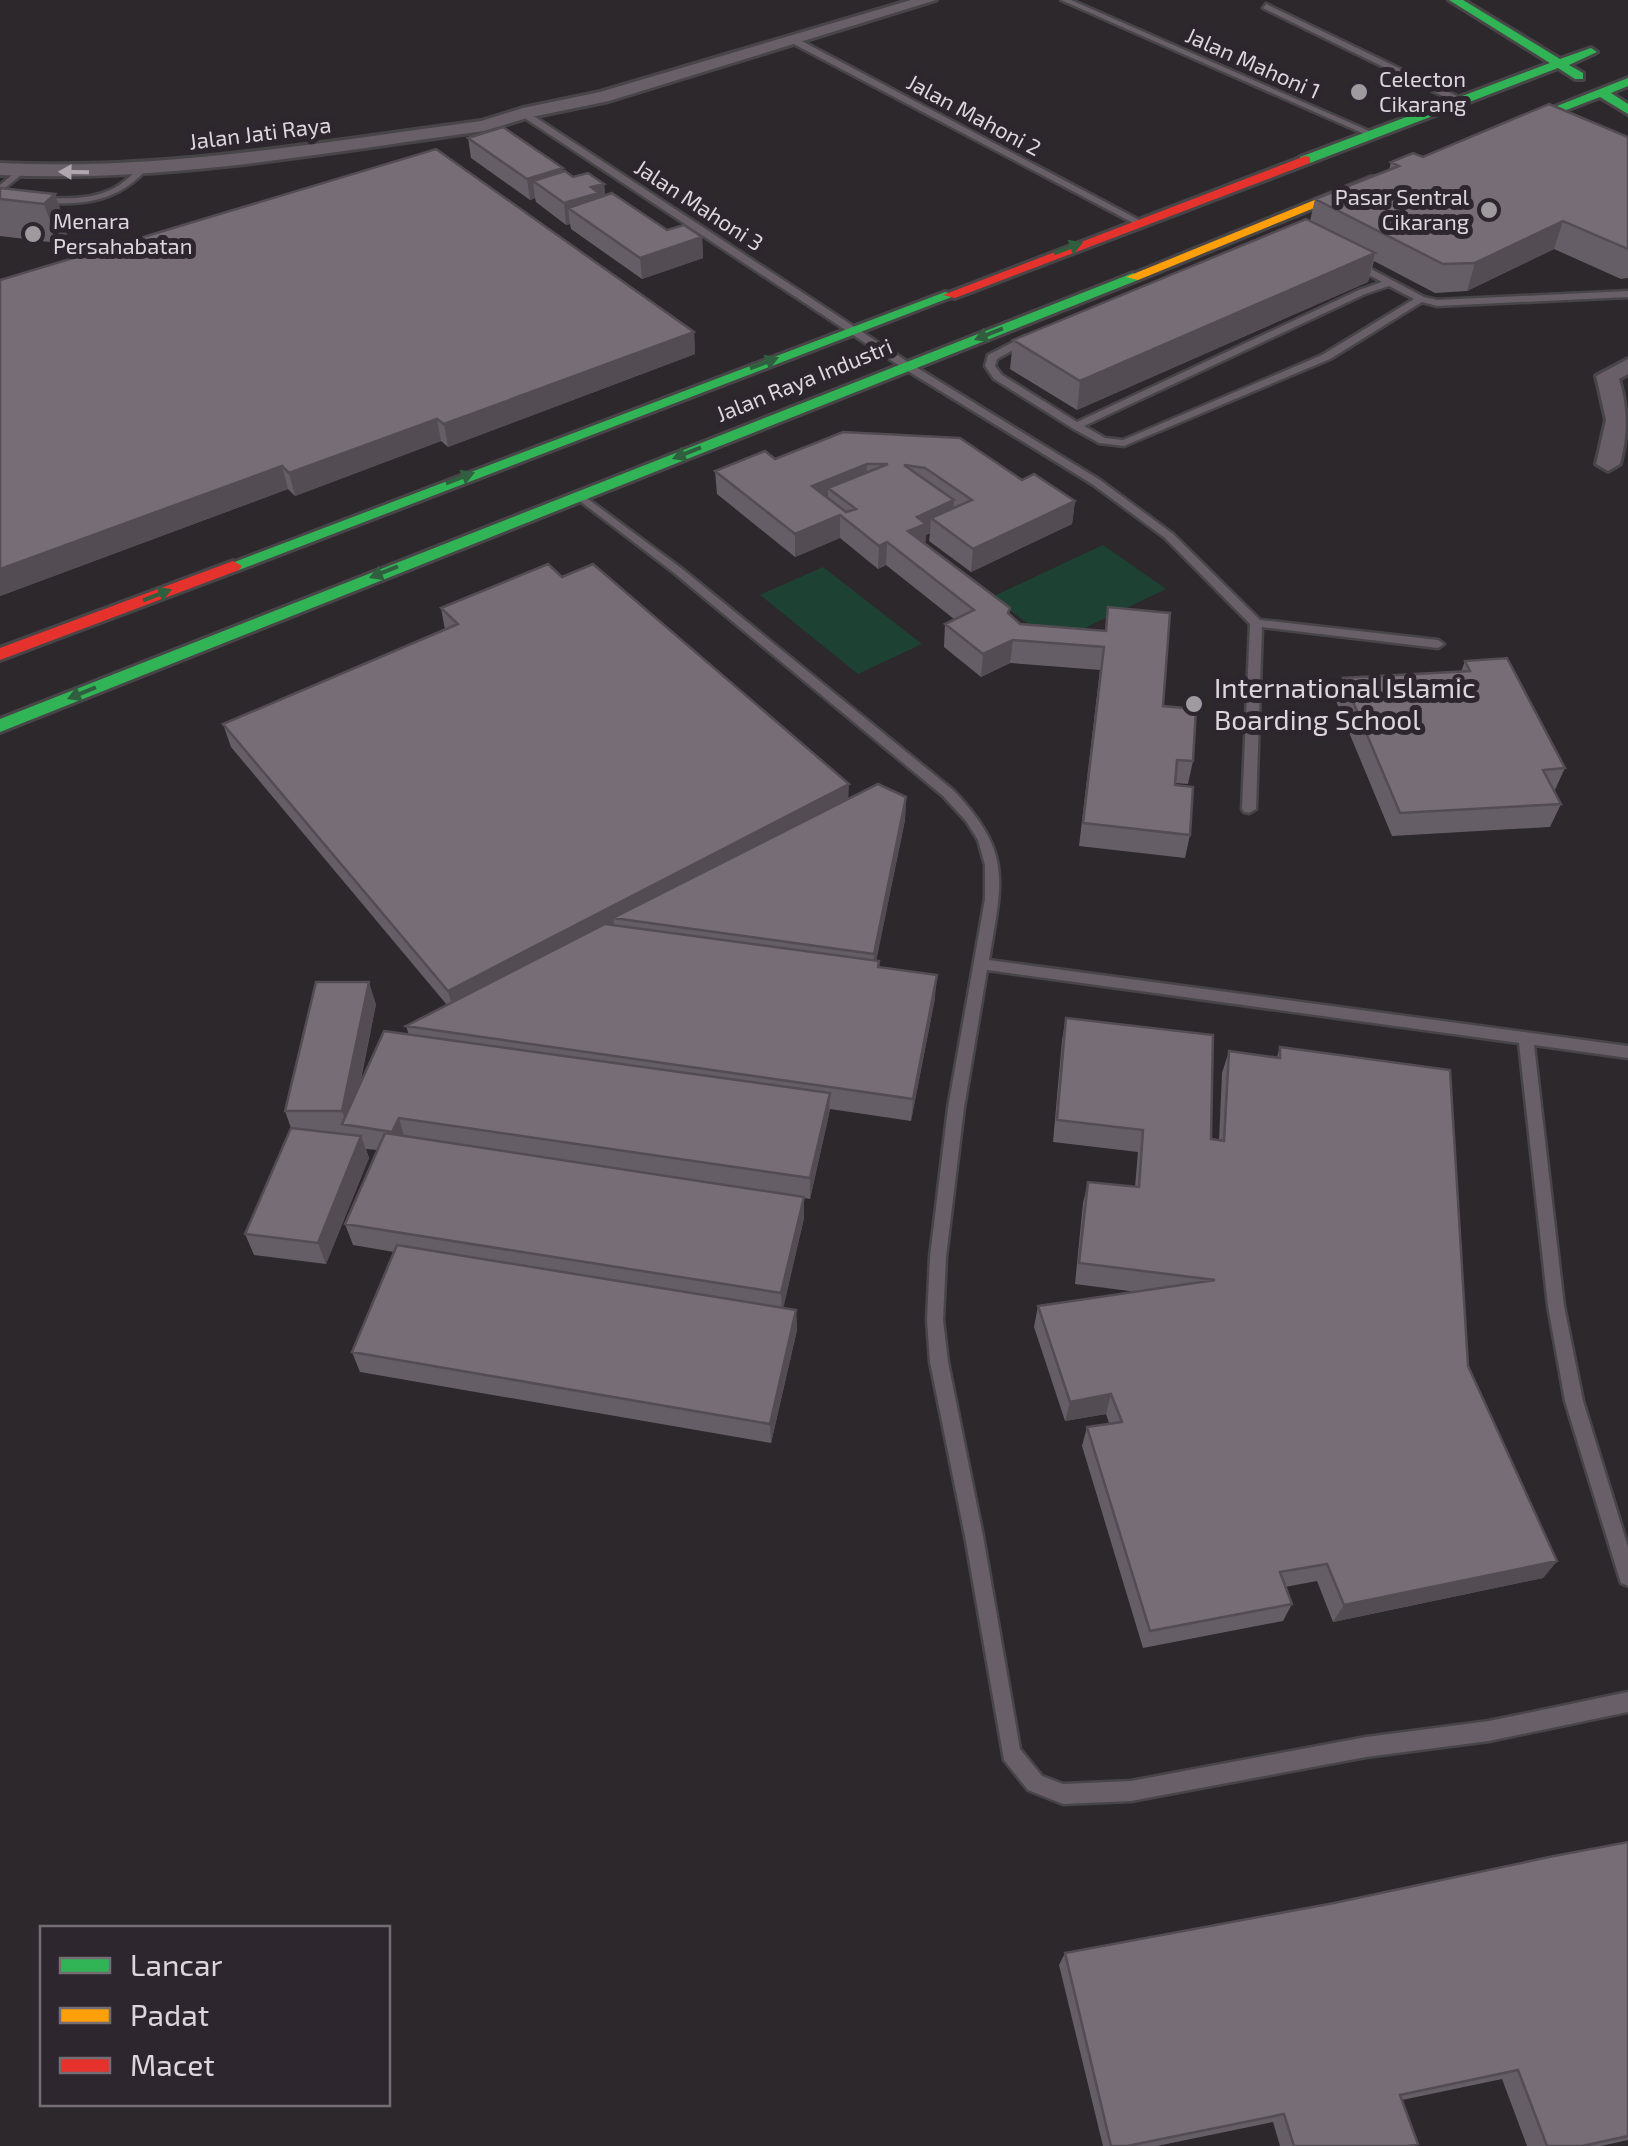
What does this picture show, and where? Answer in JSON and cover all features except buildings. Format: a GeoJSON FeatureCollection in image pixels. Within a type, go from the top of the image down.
{"type":"FeatureCollection","features":[{"type":"Feature","properties":{"kind":"main road"},"geometry":{"type":"LineString","coordinates":[[1454,0],[1560,62],[1628,110]]}},
{"type":"Feature","properties":{"kind":"main road"},"geometry":{"type":"LineString","coordinates":[[1496,0],[1524,15]]}},
{"type":"Feature","properties":{"kind":"main road"},"geometry":{"type":"LineString","coordinates":[[1565,38],[1628,79]]}},
{"type":"Feature","properties":{"kind":"main road","name":"Jalan Raya Industri"},"geometry":{"type":"LineString","coordinates":[[0,654],[1591,52]]}},
{"type":"Feature","properties":{"kind":"main road"},"geometry":{"type":"LineString","coordinates":[[1481,142],[1628,79]]}},
{"type":"Feature","properties":{"kind":"main road","name":"Jalan Raya Industri"},"geometry":{"type":"LineString","coordinates":[[0,726],[1398,176]]}},
{"type":"Feature","properties":{"kind":"street","name":"Jalan Jati Raya"},"geometry":{"type":"LineString","coordinates":[[14,149],[138,155],[237,151],[484,126],[603,98],[928,0]]}},
{"type":"Feature","properties":{"kind":"street","name":"Jalan Jati Raya"},"geometry":{"type":"LineString","coordinates":[[0,169],[142,170],[237,151]]}},
{"type":"Feature","properties":{"kind":"street"},"geometry":{"type":"LineString","coordinates":[[1608,464],[1624,423],[1607,376],[1628,366]]}},
{"type":"Feature","properties":{"kind":"lane","name":"Jalan Mahoni 1"},"geometry":{"type":"LineString","coordinates":[[1065,0],[1372,134]]}},
{"type":"Feature","properties":{"kind":"lane"},"geometry":{"type":"LineString","coordinates":[[1266,6],[1460,102]]}},
{"type":"Feature","properties":{"kind":"lane","name":"Jalan Mahoni 2"},"geometry":{"type":"LineString","coordinates":[[793,40],[1138,222]]}},
{"type":"Feature","properties":{"kind":"lane","name":"Jalan Mahoni 3"},"geometry":{"type":"LineString","coordinates":[[523,114],[1146,518],[1256,623]]}},
{"type":"Feature","properties":{"kind":"lane"},"geometry":{"type":"LineString","coordinates":[[1481,142],[1542,125]]}},
{"type":"Feature","properties":{"kind":"lane"},"geometry":{"type":"LineString","coordinates":[[0,192],[95,200],[132,183],[142,170]]}},
{"type":"Feature","properties":{"kind":"lane"},"geometry":{"type":"LineString","coordinates":[[0,192],[20,172]]}},
{"type":"Feature","properties":{"kind":"lane"},"geometry":{"type":"LineString","coordinates":[[1234,251],[1280,225]]}},
{"type":"Feature","properties":{"kind":"lane"},"geometry":{"type":"LineString","coordinates":[[1339,255],[1421,299],[1460,305],[1628,294]]}},
{"type":"Feature","properties":{"kind":"lane"},"geometry":{"type":"LineString","coordinates":[[1076,426],[1391,282]]}},
{"type":"Feature","properties":{"kind":"lane"},"geometry":{"type":"LineString","coordinates":[[1039,334],[1003,348],[992,356],[990,366],[998,377],[1112,444],[1326,357],[1421,299]]}},
{"type":"Feature","properties":{"kind":"lane"},"geometry":{"type":"LineString","coordinates":[[580,496],[819,685],[948,793],[981,827],[994,872],[988,937],[956,1108],[938,1257],[935,1320],[938,1362],[974,1536],[1011,1753],[1035,1783],[1062,1794],[1131,1791],[1366,1747],[1489,1731],[1628,1702]]}},
{"type":"Feature","properties":{"kind":"lane"},"geometry":{"type":"LineString","coordinates":[[1249,809],[1256,623],[1438,644]]}},
{"type":"Feature","properties":{"kind":"lane"},"geometry":{"type":"LineString","coordinates":[[980,964],[1628,1052]]}},
{"type":"Feature","properties":{"kind":"lane"},"geometry":{"type":"LineString","coordinates":[[1526,1038],[1556,1306],[1574,1401],[1628,1577]]}},
{"type":"Feature","properties":{"kind":"green space"},"geometry":{"type":"Polygon","coordinates":[[[1103,545],[1166,589],[1054,643],[992,597],[1103,545]]]}},
{"type":"Feature","properties":{"kind":"green space"},"geometry":{"type":"Polygon","coordinates":[[[823,567],[922,644],[858,674],[760,595],[823,567]]]}},
{"type":"Feature","properties":{"kind":"traffic: fast"},"geometry":{"type":"LineString","coordinates":[[1455,0],[1579,76]]}},
{"type":"Feature","properties":{"kind":"traffic: fast"},"geometry":{"type":"LineString","coordinates":[[1305,160],[1591,52]]}},
{"type":"Feature","properties":{"kind":"traffic: fast"},"geometry":{"type":"LineString","coordinates":[[1497,132],[1628,82]]}},
{"type":"Feature","properties":{"kind":"traffic: fast"},"geometry":{"type":"LineString","coordinates":[[1600,91],[1628,110]]}},
{"type":"Feature","properties":{"kind":"traffic: fast"},"geometry":{"type":"LineString","coordinates":[[0,726],[1133,277]]}},
{"type":"Feature","properties":{"kind":"traffic: fast"},"geometry":{"type":"LineString","coordinates":[[233,566],[950,295]]}},
{"type":"Feature","properties":{"kind":"traffic: slow"},"geometry":{"type":"LineString","coordinates":[[1133,277],[1376,180]]}},
{"type":"Feature","properties":{"kind":"traffic: jam"},"geometry":{"type":"LineString","coordinates":[[950,295],[1305,160]]}},
{"type":"Feature","properties":{"kind":"traffic: jam"},"geometry":{"type":"LineString","coordinates":[[0,654],[233,566]]}},
{"type":"Feature","properties":{"kind":"place","name":"Celecton Cikarang"},"geometry":{"type":"Point","coordinates":[1359,92]}},
{"type":"Feature","properties":{"kind":"place","name":"Pasar Sentral Cikarang"},"geometry":{"type":"Point","coordinates":[1489,210]}},
{"type":"Feature","properties":{"kind":"place","name":"Menara Persahabatan"},"geometry":{"type":"Point","coordinates":[33,234]}},
{"type":"Feature","properties":{"kind":"place","name":"International Islamic Boarding School"},"geometry":{"type":"Point","coordinates":[1194,704]}}]}
